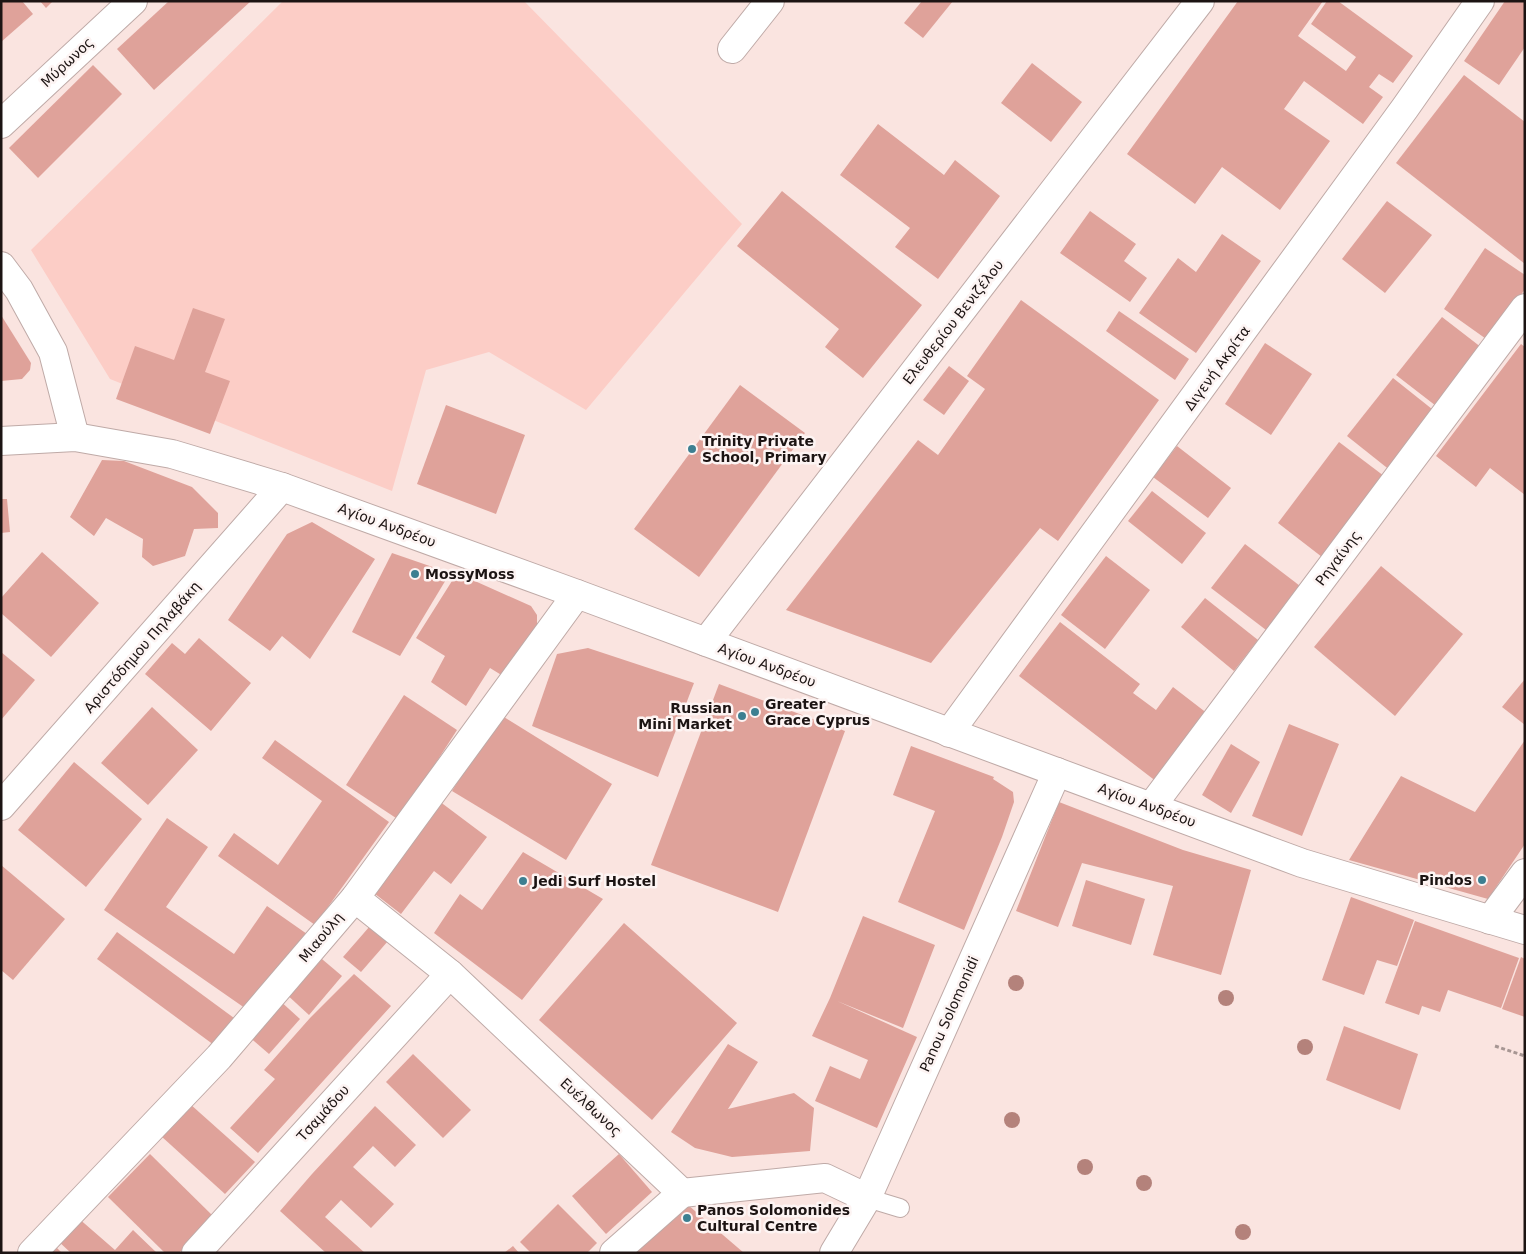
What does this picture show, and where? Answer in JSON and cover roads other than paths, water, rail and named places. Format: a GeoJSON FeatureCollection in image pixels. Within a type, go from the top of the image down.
{"type":"FeatureCollection","features":[{"type":"Feature","properties":{"kind":"street","name":"Μύρωνος"},"geometry":{"type":"LineString","coordinates":[[1,124],[133,1]]}},
{"type":"Feature","properties":{"kind":"street"},"geometry":{"type":"LineString","coordinates":[[732,48],[770,1]]}},
{"type":"Feature","properties":{"kind":"street","name":"Ελευθερίου Βενιζέλου"},"geometry":{"type":"LineString","coordinates":[[706,642],[1200,1]]}},
{"type":"Feature","properties":{"kind":"street","name":"Διγενή Ακρίτα"},"geometry":{"type":"LineString","coordinates":[[949,733],[1394,125],[1480,1]]}},
{"type":"Feature","properties":{"kind":"street"},"geometry":{"type":"LineString","coordinates":[[1,266],[19,290],[53,352],[75,437]]}},
{"type":"Feature","properties":{"kind":"street","name":"Ρηγαίνης"},"geometry":{"type":"LineString","coordinates":[[1151,807],[1525,308]]}},
{"type":"Feature","properties":{"kind":"street","name":"Αγίου Ανδρέου"},"geometry":{"type":"LineString","coordinates":[[1,441],[75,437],[172,454],[282,487],[577,594],[1302,863],[1525,930]]}},
{"type":"Feature","properties":{"kind":"street","name":"Αριστόδημου Πηλαβάκη"},"geometry":{"type":"LineString","coordinates":[[1,806],[282,487]]}},
{"type":"Feature","properties":{"kind":"street","name":"Μιαούλη"},"geometry":{"type":"LineString","coordinates":[[32,1253],[219,1057],[355,898],[577,594]]}},
{"type":"Feature","properties":{"kind":"street","name":"Panou Solomonidi"},"geometry":{"type":"LineString","coordinates":[[834,1253],[867,1198],[1057,772]]}},
{"type":"Feature","properties":{"kind":"street"},"geometry":{"type":"LineString","coordinates":[[1490,920],[1525,873]]}},
{"type":"Feature","properties":{"kind":"street","name":"Ευέλθωνος"},"geometry":{"type":"LineString","coordinates":[[355,898],[450,974],[682,1193]]}},
{"type":"Feature","properties":{"kind":"street","name":"Τσαμάδου"},"geometry":{"type":"LineString","coordinates":[[196,1253],[450,974]]}},
{"type":"Feature","properties":{"kind":"street"},"geometry":{"type":"LineString","coordinates":[[614,1253],[682,1193],[825,1178],[867,1198]]}},
{"type":"Feature","properties":{"kind":"lane"},"geometry":{"type":"LineString","coordinates":[[867,1198],[900,1208]]}},
{"type":"Feature","properties":{"kind":"place","name":"Trinity Private School, Primary"},"geometry":{"type":"Point","coordinates":[692,449]}},
{"type":"Feature","properties":{"kind":"place","name":"MossyMoss"},"geometry":{"type":"Point","coordinates":[415,574]}},
{"type":"Feature","properties":{"kind":"place","name":"Greater Grace Cyprus"},"geometry":{"type":"Point","coordinates":[755,712]}},
{"type":"Feature","properties":{"kind":"place","name":"Russian Mini Market"},"geometry":{"type":"Point","coordinates":[742,716]}},
{"type":"Feature","properties":{"kind":"place","name":"Pindos"},"geometry":{"type":"Point","coordinates":[1482,880]}},
{"type":"Feature","properties":{"kind":"place","name":"Jedi Surf Hostel"},"geometry":{"type":"Point","coordinates":[523,881]}},
{"type":"Feature","properties":{"kind":"place","name":"Panos Solomonides Cultural Centre"},"geometry":{"type":"Point","coordinates":[687,1218]}}]}
